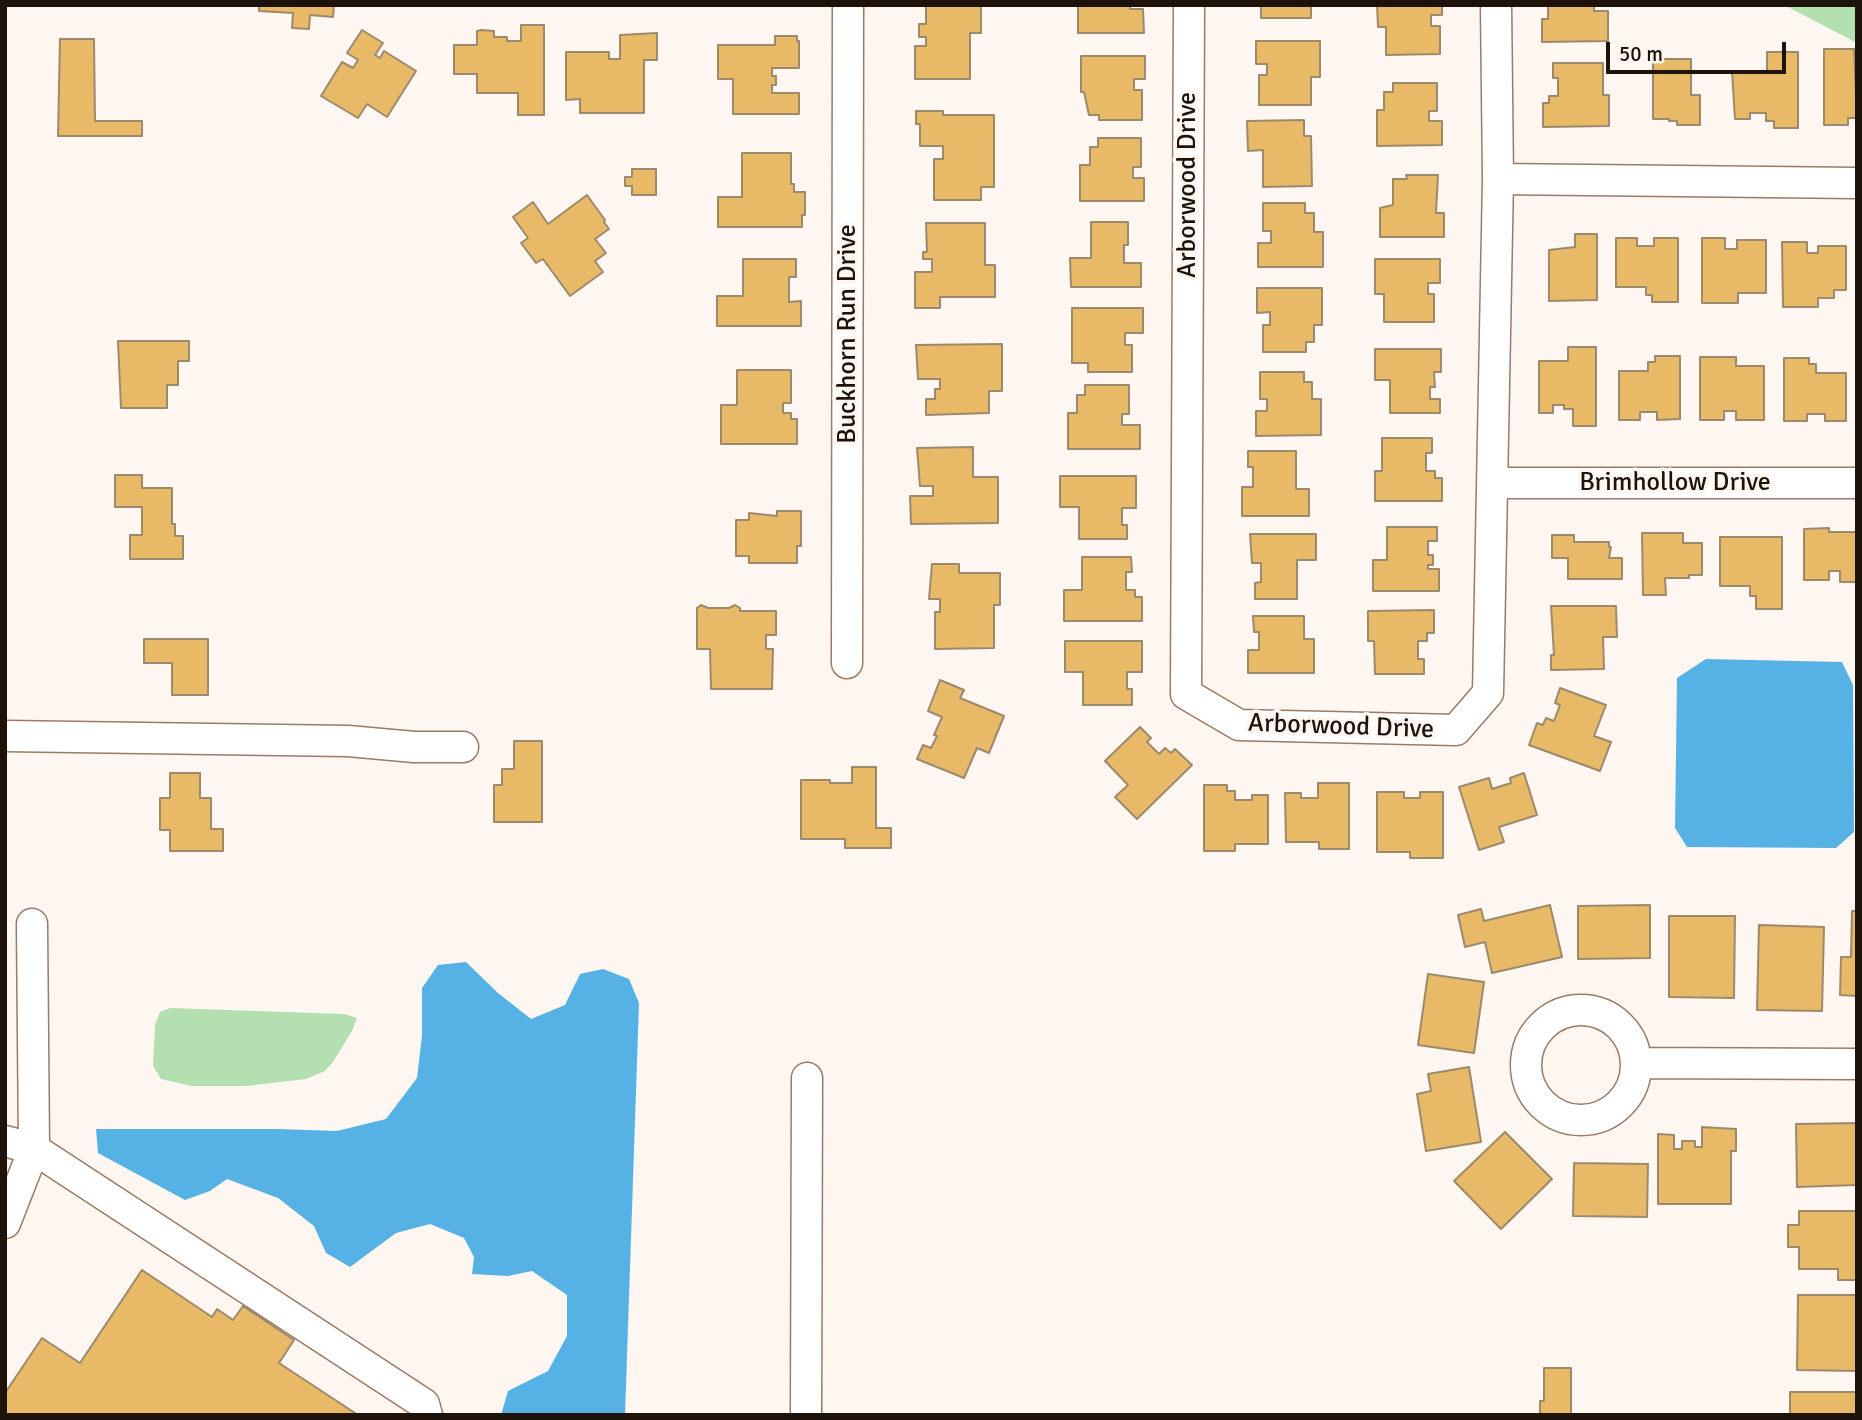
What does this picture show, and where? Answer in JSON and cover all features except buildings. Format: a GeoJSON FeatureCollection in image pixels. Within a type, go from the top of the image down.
{"type":"FeatureCollection","features":[{"type":"Feature","properties":{"kind":"street","name":"Buckhorn Run Drive"},"geometry":{"type":"LineString","coordinates":[[847,663],[848,5]]}},
{"type":"Feature","properties":{"kind":"street","name":"Arborwood Drive"},"geometry":{"type":"LineString","coordinates":[[1189,5],[1186,694],[1239,725],[1457,730],[1488,693],[1498,179],[1496,5]]}},
{"type":"Feature","properties":{"kind":"street"},"geometry":{"type":"LineString","coordinates":[[1498,179],[1857,183]]}},
{"type":"Feature","properties":{"kind":"street","name":"Brimhollow Drive"},"geometry":{"type":"LineString","coordinates":[[1493,483],[1857,483]]}},
{"type":"Feature","properties":{"kind":"street"},"geometry":{"type":"LineString","coordinates":[[5,736],[348,741],[414,747],[463,747]]}},
{"type":"Feature","properties":{"kind":"street"},"geometry":{"type":"LineString","coordinates":[[5,1223],[34,1149],[32,924]]}},
{"type":"Feature","properties":{"kind":"street"},"geometry":{"type":"LineString","coordinates":[[1636,1063],[1857,1064]]}},
{"type":"Feature","properties":{"kind":"street"},"geometry":{"type":"LineString","coordinates":[[806,1415],[807,1078]]}},
{"type":"Feature","properties":{"kind":"street"},"geometry":{"type":"LineString","coordinates":[[5,1141],[34,1149],[425,1404],[427,1415]]}},
{"type":"Feature","properties":{"kind":"green space"},"geometry":{"type":"Polygon","coordinates":[[[1784,5],[1857,5],[1857,43],[1784,5]]]}},
{"type":"Feature","properties":{"kind":"green space"},"geometry":{"type":"Polygon","coordinates":[[[170,1008],[344,1014],[357,1018],[333,1062],[325,1071],[306,1079],[246,1086],[192,1086],[161,1079],[153,1066],[155,1025],[160,1012],[170,1008]]]}},
{"type":"Feature","properties":{"kind":"water"},"geometry":{"type":"Polygon","coordinates":[[[1706,659],[1842,662],[1853,685],[1854,832],[1836,848],[1687,847],[1675,828],[1677,678],[1706,659]]]}},
{"type":"Feature","properties":{"kind":"water"},"geometry":{"type":"Polygon","coordinates":[[[466,962],[498,993],[531,1019],[565,1005],[580,974],[603,969],[629,979],[639,1003],[625,1415],[501,1415],[508,1391],[548,1371],[567,1336],[567,1295],[532,1271],[508,1276],[472,1274],[474,1257],[464,1238],[430,1224],[396,1233],[350,1267],[326,1253],[314,1226],[278,1198],[227,1179],[210,1191],[185,1200],[98,1153],[96,1129],[337,1131],[386,1119],[417,1078],[422,1036],[422,988],[438,965],[466,962]]]}}]}
